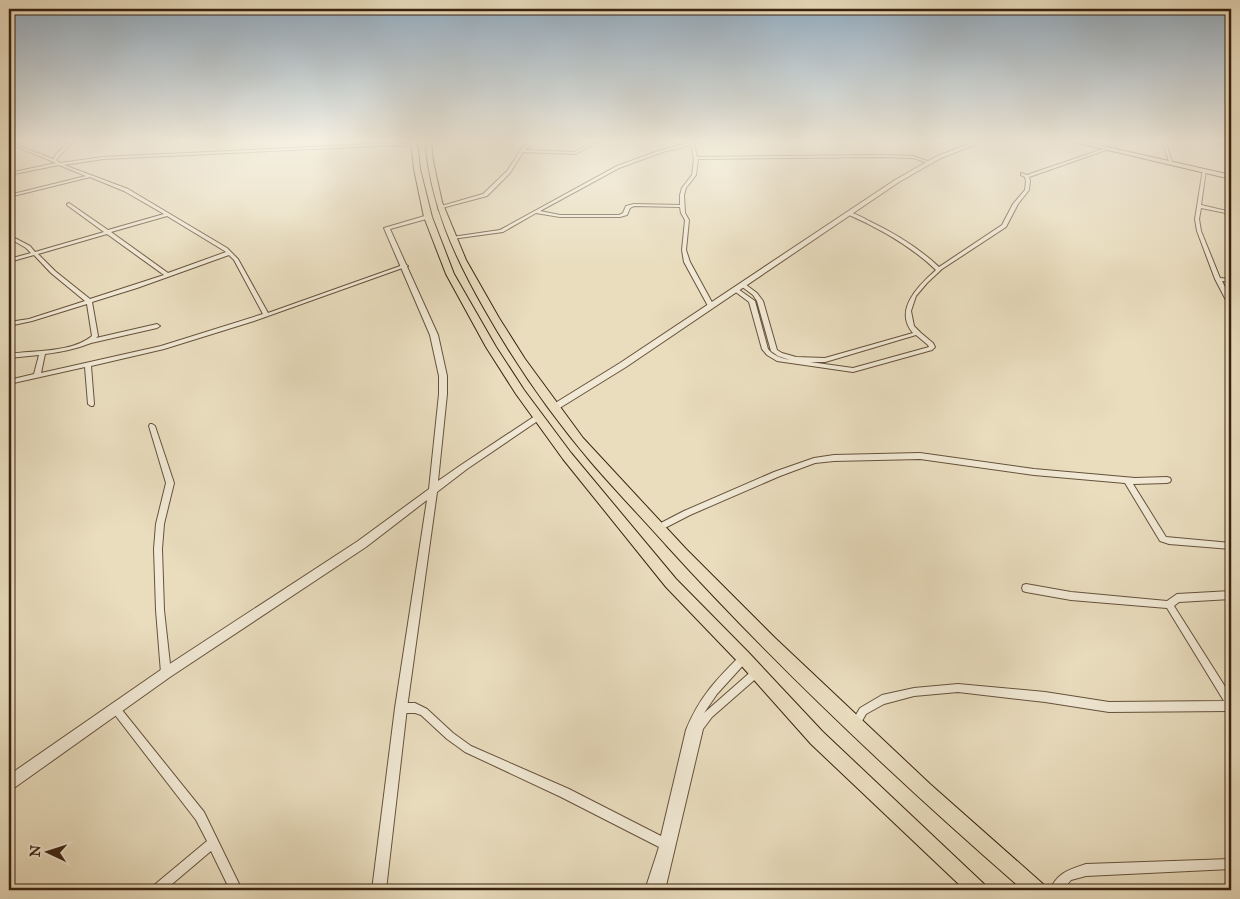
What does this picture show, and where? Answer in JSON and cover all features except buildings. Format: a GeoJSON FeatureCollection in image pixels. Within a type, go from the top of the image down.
{"type":"FeatureCollection","features":[{"type":"Feature","properties":{"kind":"highway"},"geometry":{"type":"LineString","coordinates":[[420,182],[428,217],[439,248],[465,303],[491,347],[538,418],[615,517],[671,583],[744,658],[817,738],[978,890]]}},
{"type":"Feature","properties":{"kind":"highway"},"geometry":{"type":"LineString","coordinates":[[434,182],[440,208],[452,238],[472,280],[507,340],[596,460],[751,626],[918,785],[1038,890]]}},
{"type":"Feature","properties":{"kind":"street"},"geometry":{"type":"LineString","coordinates":[[9,196],[67,182]]}},
{"type":"Feature","properties":{"kind":"street"},"geometry":{"type":"LineString","coordinates":[[106,182],[126,190],[151,204],[229,253],[236,260],[266,315]]}},
{"type":"Feature","properties":{"kind":"street"},"geometry":{"type":"LineString","coordinates":[[440,208],[485,195],[499,182]]}},
{"type":"Feature","properties":{"kind":"street"},"geometry":{"type":"LineString","coordinates":[[452,238],[501,231],[591,182]]}},
{"type":"Feature","properties":{"kind":"street"},"geometry":{"type":"LineString","coordinates":[[689,182],[682,195],[683,213],[686,220],[684,250],[687,262],[711,306]]}},
{"type":"Feature","properties":{"kind":"street"},"geometry":{"type":"LineString","coordinates":[[555,407],[736,290],[897,182]]}},
{"type":"Feature","properties":{"kind":"street"},"geometry":{"type":"LineString","coordinates":[[736,290],[752,301],[766,349],[769,354],[779,360],[853,370],[932,347],[912,327],[909,319],[910,300],[926,280],[1004,226],[1009,220],[1013,207],[1027,192],[1028,182]]}},
{"type":"Feature","properties":{"kind":"street"},"geometry":{"type":"LineString","coordinates":[[1203,182],[1198,219],[1199,231],[1218,279],[1231,304]]}},
{"type":"Feature","properties":{"kind":"street"},"geometry":{"type":"LineString","coordinates":[[69,204],[167,275]]}},
{"type":"Feature","properties":{"kind":"street"},"geometry":{"type":"LineString","coordinates":[[536,212],[560,216],[620,216],[625,214],[628,207],[634,205],[683,206]]}},
{"type":"Feature","properties":{"kind":"street"},"geometry":{"type":"LineString","coordinates":[[1200,206],[1231,212]]}},
{"type":"Feature","properties":{"kind":"street"},"geometry":{"type":"LineString","coordinates":[[849,213],[867,221],[932,263],[939,270]]}},
{"type":"Feature","properties":{"kind":"street"},"geometry":{"type":"LineString","coordinates":[[9,261],[166,215]]}},
{"type":"Feature","properties":{"kind":"street"},"geometry":{"type":"LineString","coordinates":[[379,890],[442,416],[442,376],[434,335],[387,228],[428,217]]}},
{"type":"Feature","properties":{"kind":"street"},"geometry":{"type":"LineString","coordinates":[[9,236],[28,247],[33,254],[89,301],[95,336],[91,341]]}},
{"type":"Feature","properties":{"kind":"street"},"geometry":{"type":"LineString","coordinates":[[9,324],[20,323],[89,301],[229,253]]}},
{"type":"Feature","properties":{"kind":"street"},"geometry":{"type":"LineString","coordinates":[[932,263],[944,266]]}},
{"type":"Feature","properties":{"kind":"street"},"geometry":{"type":"LineString","coordinates":[[9,382],[162,348],[266,315],[405,266]]}},
{"type":"Feature","properties":{"kind":"street"},"geometry":{"type":"LineString","coordinates":[[1218,279],[1231,280]]}},
{"type":"Feature","properties":{"kind":"street"},"geometry":{"type":"LineString","coordinates":[[743,285],[755,294],[760,301],[774,351],[778,355],[789,358],[830,361],[838,356],[918,333]]}},
{"type":"Feature","properties":{"kind":"street"},"geometry":{"type":"LineString","coordinates":[[9,356],[42,354],[156,326]]}},
{"type":"Feature","properties":{"kind":"street"},"geometry":{"type":"LineString","coordinates":[[37,376],[42,354]]}},
{"type":"Feature","properties":{"kind":"street"},"geometry":{"type":"LineString","coordinates":[[88,365],[91,404]]}},
{"type":"Feature","properties":{"kind":"street"},"geometry":{"type":"LineString","coordinates":[[9,783],[166,673],[362,544],[490,448],[538,418]]}},
{"type":"Feature","properties":{"kind":"street"},"geometry":{"type":"LineString","coordinates":[[152,426],[170,483],[160,524],[158,549],[160,610],[166,673]]}},
{"type":"Feature","properties":{"kind":"street"},"geometry":{"type":"LineString","coordinates":[[658,528],[687,513],[778,474],[814,461],[834,458],[920,456],[1034,472],[1128,480],[1167,480]]}},
{"type":"Feature","properties":{"kind":"street"},"geometry":{"type":"LineString","coordinates":[[1128,480],[1163,539],[1231,546]]}},
{"type":"Feature","properties":{"kind":"street"},"geometry":{"type":"LineString","coordinates":[[1026,588],[1071,596],[1169,605],[1177,598],[1231,595]]}},
{"type":"Feature","properties":{"kind":"street"},"geometry":{"type":"LineString","coordinates":[[1169,605],[1231,705]]}},
{"type":"Feature","properties":{"kind":"street"},"geometry":{"type":"LineString","coordinates":[[651,890],[665,844],[691,730],[698,712],[706,698],[744,658]]}},
{"type":"Feature","properties":{"kind":"street"},"geometry":{"type":"LineString","coordinates":[[659,890],[699,726],[709,714],[757,672]]}},
{"type":"Feature","properties":{"kind":"street"},"geometry":{"type":"LineString","coordinates":[[854,726],[863,711],[882,700],[914,692],[958,688],[1045,697],[1109,707],[1231,705]]}},
{"type":"Feature","properties":{"kind":"street"},"geometry":{"type":"LineString","coordinates":[[115,708],[200,816],[236,890]]}},
{"type":"Feature","properties":{"kind":"street"},"geometry":{"type":"LineString","coordinates":[[402,708],[416,708],[424,712],[450,736],[468,749],[565,794],[665,844]]}},
{"type":"Feature","properties":{"kind":"street"},"geometry":{"type":"LineString","coordinates":[[157,890],[213,843]]}},
{"type":"Feature","properties":{"kind":"street"},"geometry":{"type":"LineString","coordinates":[[1056,890],[1068,876],[1086,870],[1231,864]]}}]}
